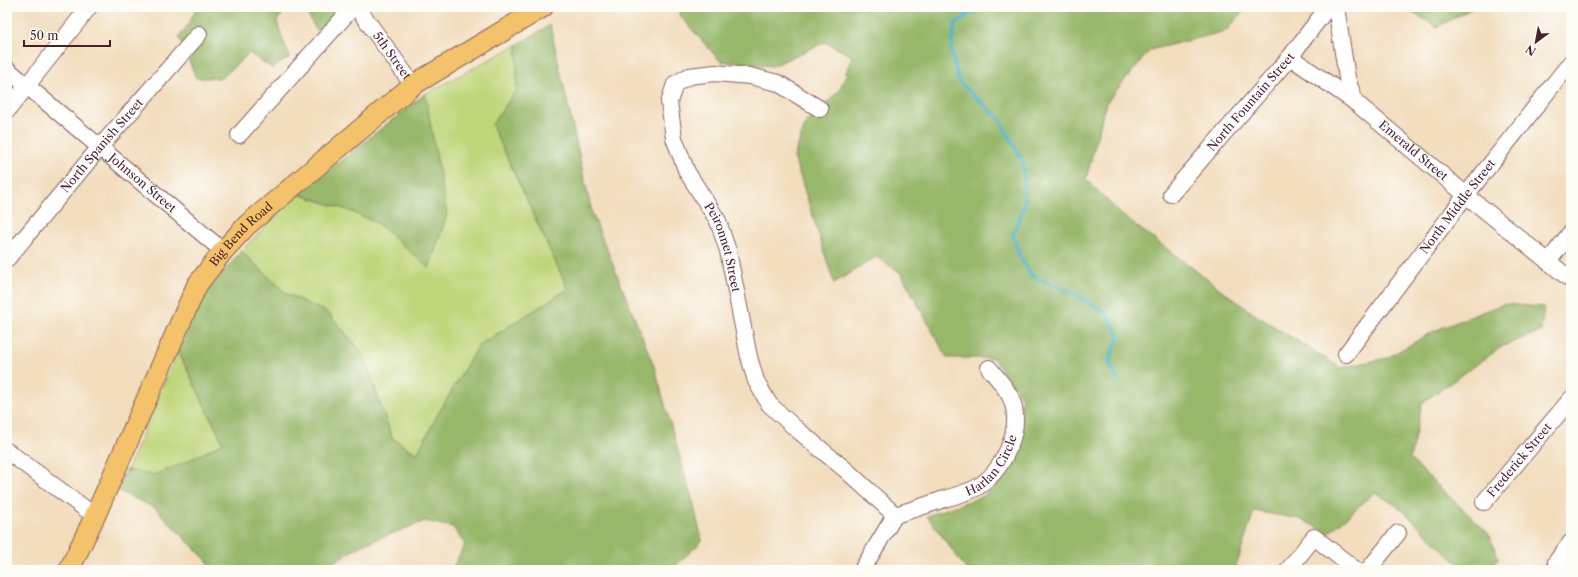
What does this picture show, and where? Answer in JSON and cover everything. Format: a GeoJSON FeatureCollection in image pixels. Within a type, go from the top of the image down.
{"type":"FeatureCollection","features":[{"type":"Feature","properties":{"kind":"main road","name":"Big Bend Road"},"geometry":{"type":"LineString","coordinates":[[69,570],[95,516],[198,285],[223,251],[247,224],[413,85],[543,7]]}},
{"type":"Feature","properties":{"kind":"street"},"geometry":{"type":"LineString","coordinates":[[7,111],[90,7]]}},
{"type":"Feature","properties":{"kind":"street"},"geometry":{"type":"LineString","coordinates":[[239,135],[353,7]]}},
{"type":"Feature","properties":{"kind":"street","name":"5th Street"},"geometry":{"type":"LineString","coordinates":[[357,7],[413,85]]}},
{"type":"Feature","properties":{"kind":"street","name":"North Fountain Street"},"geometry":{"type":"LineString","coordinates":[[1171,194],[1290,57],[1328,7]]}},
{"type":"Feature","properties":{"kind":"street"},"geometry":{"type":"LineString","coordinates":[[1336,7],[1347,78],[1355,102]]}},
{"type":"Feature","properties":{"kind":"street","name":"North Spanish Street"},"geometry":{"type":"LineString","coordinates":[[7,259],[100,147],[199,34]]}},
{"type":"Feature","properties":{"kind":"street","name":"Emerald Street"},"geometry":{"type":"LineString","coordinates":[[1290,57],[1355,102],[1571,280]]}},
{"type":"Feature","properties":{"kind":"street","name":"North Middle Street"},"geometry":{"type":"LineString","coordinates":[[1346,354],[1466,195],[1571,62]]}},
{"type":"Feature","properties":{"kind":"street","name":"Johnson Street"},"geometry":{"type":"LineString","coordinates":[[7,69],[223,251]]}},
{"type":"Feature","properties":{"kind":"street","name":"Peironnet Street"},"geometry":{"type":"LineString","coordinates":[[820,109],[778,83],[750,76],[715,73],[689,76],[675,84],[669,102],[674,138],[687,172],[718,221],[728,251],[749,357],[756,381],[769,404],[847,471],[895,515]]}},
{"type":"Feature","properties":{"kind":"street"},"geometry":{"type":"LineString","coordinates":[[1548,262],[1571,232]]}},
{"type":"Feature","properties":{"kind":"street","name":"Harlan Circle"},"geometry":{"type":"LineString","coordinates":[[895,515],[964,493],[977,487],[991,476],[1003,459],[1012,442],[1015,414],[1012,401],[1004,387],[989,368]]}},
{"type":"Feature","properties":{"kind":"street","name":"Frederick Street"},"geometry":{"type":"LineString","coordinates":[[1484,502],[1571,399]]}},
{"type":"Feature","properties":{"kind":"street"},"geometry":{"type":"LineString","coordinates":[[9,458],[95,516]]}},
{"type":"Feature","properties":{"kind":"street"},"geometry":{"type":"LineString","coordinates":[[862,570],[895,515]]}},
{"type":"Feature","properties":{"kind":"street"},"geometry":{"type":"LineString","coordinates":[[1368,570],[1398,533]]}},
{"type":"Feature","properties":{"kind":"street"},"geometry":{"type":"LineString","coordinates":[[1288,570],[1314,537],[1356,570]]}},
{"type":"Feature","properties":{"kind":"street"},"geometry":{"type":"LineString","coordinates":[[1566,570],[1556,562],[1571,542]]}},
{"type":"Feature","properties":{"kind":"green space"},"geometry":{"type":"Polygon","coordinates":[[[197,7],[294,7],[286,9],[277,21],[290,57],[272,68],[249,53],[222,78],[196,78],[179,37],[188,25],[197,7]]]}},
{"type":"Feature","properties":{"kind":"green space"},"geometry":{"type":"Polygon","coordinates":[[[304,7],[343,7],[330,26],[316,30],[304,7]]]}},
{"type":"Feature","properties":{"kind":"green space"},"geometry":{"type":"Polygon","coordinates":[[[679,7],[1247,7],[1226,31],[1150,50],[1106,103],[1086,179],[1123,216],[1251,312],[1341,368],[1387,358],[1434,331],[1503,304],[1544,307],[1541,331],[1503,346],[1422,403],[1410,459],[1488,533],[1499,559],[1477,570],[1464,570],[1401,509],[1375,492],[1329,533],[1300,519],[1254,511],[1235,570],[967,570],[927,516],[984,496],[1015,456],[1022,398],[993,358],[947,358],[901,273],[876,257],[834,283],[794,157],[806,122],[840,90],[852,56],[825,42],[773,66],[720,61],[681,17],[679,7]]]}},
{"type":"Feature","properties":{"kind":"green space"},"geometry":{"type":"Polygon","coordinates":[[[1413,7],[1475,7],[1437,27],[1412,12],[1413,7]]]}},
{"type":"Feature","properties":{"kind":"green space"},"geometry":{"type":"Polygon","coordinates":[[[550,25],[592,213],[654,366],[694,506],[702,541],[671,570],[451,570],[465,545],[453,527],[425,521],[362,545],[320,570],[213,570],[208,562],[155,508],[115,489],[127,470],[153,475],[182,464],[223,443],[178,351],[204,297],[241,251],[287,294],[328,313],[363,354],[392,438],[417,454],[438,414],[478,346],[568,289],[492,125],[517,89],[517,45],[550,25]]]}},
{"type":"Feature","properties":{"kind":"green space"},"geometry":{"type":"Polygon","coordinates":[[[517,45],[517,89],[492,125],[568,289],[478,346],[438,414],[418,454],[392,438],[363,354],[328,313],[287,294],[241,251],[298,194],[345,209],[377,223],[429,267],[447,215],[425,94],[517,45]]]}},
{"type":"Feature","properties":{"kind":"green space"},"geometry":{"type":"Polygon","coordinates":[[[425,94],[447,215],[429,268],[377,223],[345,209],[298,194],[425,94]]]}},
{"type":"Feature","properties":{"kind":"green space"},"geometry":{"type":"Polygon","coordinates":[[[178,351],[223,443],[182,464],[153,475],[127,470],[178,351]]]}},
{"type":"Feature","properties":{"kind":"waterway"},"geometry":{"type":"LineString","coordinates":[[979,7],[955,24],[951,50],[959,82],[999,118],[1023,162],[1025,203],[1013,235],[1019,255],[1032,276],[1075,294],[1106,313],[1119,336],[1109,361],[1117,379]]}}]}
